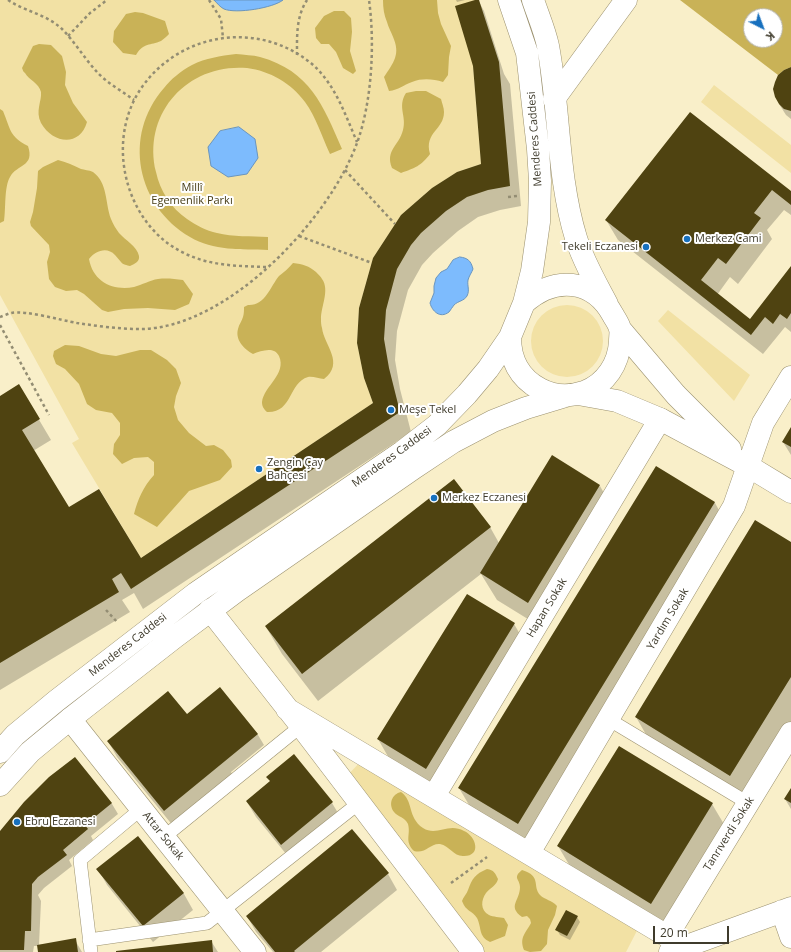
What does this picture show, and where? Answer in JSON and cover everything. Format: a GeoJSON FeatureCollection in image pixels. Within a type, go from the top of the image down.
{"type":"FeatureCollection","features":[{"type":"Feature","properties":{"kind":"street","name":"Menderes Caddesi"},"geometry":{"type":"LineString","coordinates":[[0,752],[15,735],[56,701],[190,598],[402,452],[437,425],[484,374],[510,337],[524,303],[532,271],[538,228],[540,180],[527,53],[509,0]]}},
{"type":"Feature","properties":{"kind":"street","name":"Menderes Caddesi"},"geometry":{"type":"LineString","coordinates":[[533,0],[548,45],[563,178],[576,240],[607,304]]}},
{"type":"Feature","properties":{"kind":"street"},"geometry":{"type":"LineString","coordinates":[[554,99],[626,0]]}},
{"type":"Feature","properties":{"kind":"street"},"geometry":{"type":"LineString","coordinates":[[524,303],[539,291],[557,285],[584,288],[599,297],[607,304],[620,329],[676,395],[748,466]]}},
{"type":"Feature","properties":{"kind":"street"},"geometry":{"type":"LineString","coordinates":[[573,394],[587,391],[603,380],[614,366],[620,348],[620,329]]}},
{"type":"Feature","properties":{"kind":"street"},"geometry":{"type":"LineString","coordinates":[[510,337],[512,356],[520,372],[533,385],[550,394],[573,394],[617,401],[660,420],[748,466],[791,492]]}},
{"type":"Feature","properties":{"kind":"street","name":"Yardım Sokak"},"geometry":{"type":"LineString","coordinates":[[529,853],[734,506],[763,423],[791,377]]}},
{"type":"Feature","properties":{"kind":"street","name":"Menderes Caddesi"},"geometry":{"type":"LineString","coordinates":[[0,785],[30,752],[210,610],[453,442],[493,421],[526,408],[573,394]]}},
{"type":"Feature","properties":{"kind":"street","name":"Hapan Sokak"},"geometry":{"type":"LineString","coordinates":[[434,796],[660,420]]}},
{"type":"Feature","properties":{"kind":"street"},"geometry":{"type":"LineString","coordinates":[[210,610],[301,726],[473,952]]}},
{"type":"Feature","properties":{"kind":"street"},"geometry":{"type":"LineString","coordinates":[[287,709],[529,853],[673,945],[786,909],[791,937]]}},
{"type":"Feature","properties":{"kind":"street","name":"Attar Sokak"},"geometry":{"type":"LineString","coordinates":[[70,719],[256,952]]}},
{"type":"Feature","properties":{"kind":"street","name":"Tanrıverdi Sokak"},"geometry":{"type":"LineString","coordinates":[[673,945],[748,803],[791,733]]}},
{"type":"Feature","properties":{"kind":"lane"},"geometry":{"type":"LineString","coordinates":[[608,719],[748,803]]}},
{"type":"Feature","properties":{"kind":"lane"},"geometry":{"type":"LineString","coordinates":[[164,837],[301,726]]}},
{"type":"Feature","properties":{"kind":"lane"},"geometry":{"type":"LineString","coordinates":[[141,809],[80,860],[90,946],[207,922],[359,803]]}},
{"type":"Feature","properties":{"kind":"path"},"geometry":{"type":"LineString","coordinates":[[8,0],[19,8],[37,13],[62,29],[99,74],[134,100]]}},
{"type":"Feature","properties":{"kind":"path"},"geometry":{"type":"LineString","coordinates":[[68,36],[90,13],[107,0]]}},
{"type":"Feature","properties":{"kind":"path"},"geometry":{"type":"LineString","coordinates":[[209,0],[221,19],[223,38]]}},
{"type":"Feature","properties":{"kind":"path"},"geometry":{"type":"LineString","coordinates":[[298,55],[297,25],[303,6],[307,0]]}},
{"type":"Feature","properties":{"kind":"path"},"geometry":{"type":"LineString","coordinates":[[0,318],[11,313],[22,312],[76,323],[108,327],[140,329],[164,326],[188,319],[207,310],[249,282],[267,267],[299,236],[320,210],[345,170],[357,142],[364,117],[371,69],[372,42],[369,0]]}},
{"type":"Feature","properties":{"kind":"path"},"geometry":{"type":"LineString","coordinates":[[267,267],[209,263],[183,253],[161,238],[142,217],[130,193],[123,166],[123,138],[129,112],[142,87],[160,66],[183,50],[208,40],[236,37],[263,40],[289,49],[312,64],[330,84],[343,109],[357,142]]}},
{"type":"Feature","properties":{"kind":"path"},"geometry":{"type":"LineString","coordinates":[[345,170],[395,224]]}},
{"type":"Feature","properties":{"kind":"path"},"geometry":{"type":"LineString","coordinates":[[299,236],[372,263]]}},
{"type":"Feature","properties":{"kind":"path"},"geometry":{"type":"LineString","coordinates":[[0,325],[49,415]]}},
{"type":"Feature","properties":{"kind":"path"},"geometry":{"type":"LineString","coordinates":[[431,898],[508,841]]}},
{"type":"Feature","properties":{"kind":"green space","name":"Millî Egemenlik Parkı"},"geometry":{"type":"Polygon","coordinates":[[[0,0],[479,0],[473,66],[481,164],[457,172],[432,188],[401,215],[373,258],[359,308],[357,343],[364,378],[373,403],[141,558],[72,443],[79,439],[0,295],[0,0]]]}},
{"type":"Feature","properties":{"kind":"green space"},"geometry":{"type":"Polygon","coordinates":[[[714,85],[791,145],[791,173],[701,102],[714,85]]]}},
{"type":"Feature","properties":{"kind":"green space"},"geometry":{"type":"Polygon","coordinates":[[[567,305],[587,311],[597,321],[603,341],[597,361],[587,371],[567,377],[547,371],[537,361],[531,341],[537,321],[547,311],[567,305]]]}},
{"type":"Feature","properties":{"kind":"green space"},"geometry":{"type":"Polygon","coordinates":[[[668,310],[750,375],[734,401],[658,321],[668,310]]]}},
{"type":"Feature","properties":{"kind":"green space"},"geometry":{"type":"Polygon","coordinates":[[[366,756],[642,921],[626,952],[473,952],[342,781],[366,756]]]}},
{"type":"Feature","properties":{"kind":"shaded area"},"geometry":{"type":"Polygon","coordinates":[[[383,0],[437,0],[441,24],[451,46],[448,75],[443,82],[424,79],[409,83],[396,90],[389,91],[384,77],[394,60],[396,48],[385,17],[383,0]]]}},
{"type":"Feature","properties":{"kind":"shaded area"},"geometry":{"type":"Polygon","coordinates":[[[680,0],[791,0],[791,67],[778,75],[680,0]]]}},
{"type":"Feature","properties":{"kind":"shaded area"},"geometry":{"type":"Polygon","coordinates":[[[334,11],[344,11],[351,18],[352,32],[350,51],[356,71],[353,74],[343,68],[336,52],[329,44],[321,44],[316,38],[315,28],[324,16],[334,11]]]}},
{"type":"Feature","properties":{"kind":"shaded area"},"geometry":{"type":"Polygon","coordinates":[[[135,12],[143,13],[165,21],[169,34],[161,41],[145,46],[136,55],[123,53],[113,42],[114,31],[126,14],[135,12]]]}},
{"type":"Feature","properties":{"kind":"shaded area"},"geometry":{"type":"Polygon","coordinates":[[[39,44],[51,45],[62,56],[66,72],[65,85],[73,103],[87,122],[84,130],[79,136],[73,139],[59,139],[52,135],[46,130],[39,119],[40,89],[23,72],[22,68],[33,46],[39,44]]]}},
{"type":"Feature","properties":{"kind":"shaded area"},"geometry":{"type":"Polygon","coordinates":[[[236,54],[257,56],[277,63],[291,71],[303,81],[321,104],[342,149],[330,154],[309,108],[299,95],[287,84],[272,75],[256,70],[247,68],[225,69],[206,74],[188,83],[174,96],[163,112],[156,131],[153,151],[156,172],[163,192],[181,215],[198,226],[213,232],[236,236],[268,237],[268,250],[218,247],[199,242],[190,237],[172,224],[158,207],[147,189],[141,169],[140,148],[143,127],[151,107],[164,88],[176,75],[192,65],[208,59],[236,54]]]}},
{"type":"Feature","properties":{"kind":"shaded area"},"geometry":{"type":"Polygon","coordinates":[[[426,91],[441,99],[444,110],[443,118],[430,141],[430,154],[417,166],[401,173],[392,168],[390,157],[391,152],[403,130],[403,98],[406,93],[426,91]]]}},
{"type":"Feature","properties":{"kind":"shaded area"},"geometry":{"type":"Polygon","coordinates":[[[0,109],[3,111],[11,132],[17,139],[28,146],[30,153],[27,162],[13,173],[8,181],[4,221],[0,223],[0,109]]]}},
{"type":"Feature","properties":{"kind":"shaded area"},"geometry":{"type":"Polygon","coordinates":[[[58,160],[81,169],[91,171],[98,177],[104,187],[109,213],[114,225],[119,233],[138,252],[139,260],[130,266],[123,264],[112,252],[105,250],[94,254],[89,259],[91,267],[99,279],[119,288],[134,287],[158,279],[183,280],[193,294],[189,304],[175,310],[148,308],[124,309],[108,312],[102,310],[84,294],[77,290],[66,291],[55,287],[49,279],[47,262],[50,252],[49,245],[31,226],[30,222],[37,188],[38,171],[58,160]]]}},
{"type":"Feature","properties":{"kind":"shaded area"},"geometry":{"type":"Polygon","coordinates":[[[293,263],[311,268],[322,278],[324,283],[325,293],[321,314],[321,324],[332,354],[333,367],[324,379],[308,377],[302,380],[282,408],[267,412],[263,408],[262,402],[280,369],[281,362],[279,356],[271,350],[253,354],[241,344],[237,333],[243,316],[244,307],[259,302],[263,299],[279,276],[293,263]]]}},
{"type":"Feature","properties":{"kind":"shaded area"},"geometry":{"type":"Polygon","coordinates":[[[65,345],[79,346],[101,354],[116,356],[140,350],[151,350],[167,360],[176,369],[181,383],[174,407],[178,420],[189,433],[206,446],[214,445],[223,450],[231,460],[232,467],[220,480],[189,491],[157,527],[134,514],[141,493],[154,475],[154,462],[148,457],[134,458],[122,464],[113,454],[114,444],[120,435],[120,423],[112,413],[96,410],[87,404],[79,384],[65,369],[56,364],[53,356],[54,351],[65,345]]]}},
{"type":"Feature","properties":{"kind":"shaded area"},"geometry":{"type":"Polygon","coordinates":[[[401,792],[408,800],[412,814],[418,824],[423,828],[433,831],[453,828],[464,831],[472,837],[474,841],[475,849],[473,853],[464,856],[457,855],[447,847],[440,844],[433,845],[422,851],[414,851],[408,841],[408,824],[394,812],[391,806],[393,797],[401,792]]]}},
{"type":"Feature","properties":{"kind":"shaded area"},"geometry":{"type":"Polygon","coordinates":[[[487,869],[494,872],[498,879],[484,896],[482,902],[483,908],[489,915],[504,918],[508,925],[505,936],[490,942],[486,940],[482,934],[477,918],[465,907],[462,901],[474,877],[487,869]]]}},
{"type":"Feature","properties":{"kind":"shaded area"},"geometry":{"type":"Polygon","coordinates":[[[522,870],[532,875],[536,881],[540,895],[557,906],[555,915],[548,930],[547,944],[541,951],[530,952],[524,950],[522,942],[531,923],[527,916],[522,917],[515,910],[515,903],[520,887],[517,875],[522,870]]]}},
{"type":"Feature","properties":{"kind":"water"},"geometry":{"type":"Polygon","coordinates":[[[214,0],[283,0],[263,8],[237,11],[224,9],[214,0]]]}},
{"type":"Feature","properties":{"kind":"water"},"geometry":{"type":"Polygon","coordinates":[[[239,127],[255,139],[258,158],[247,174],[228,177],[211,166],[208,147],[220,131],[239,127]]]}},
{"type":"Feature","properties":{"kind":"water"},"geometry":{"type":"Polygon","coordinates":[[[460,257],[469,260],[473,269],[468,280],[468,294],[464,299],[454,305],[446,314],[443,315],[437,313],[430,303],[434,293],[436,278],[441,272],[447,269],[453,260],[460,257]]]}},
{"type":"Feature","properties":{"kind":"building"},"geometry":{"type":"Polygon","coordinates":[[[479,0],[499,62],[510,186],[488,190],[467,197],[446,211],[421,233],[411,245],[397,269],[386,310],[384,339],[389,368],[400,412],[131,589],[121,573],[112,579],[119,592],[0,663],[0,396],[19,384],[40,419],[22,430],[69,507],[99,489],[141,558],[373,403],[364,378],[357,343],[359,308],[373,258],[401,215],[432,188],[457,172],[481,164],[473,66],[455,6],[479,0]]]}},
{"type":"Feature","properties":{"kind":"building"},"geometry":{"type":"Polygon","coordinates":[[[791,67],[791,111],[784,109],[779,104],[773,89],[778,75],[791,67]]]}},
{"type":"Feature","properties":{"kind":"building","name":"Merkez Cami"},"geometry":{"type":"Polygon","coordinates":[[[690,112],[791,191],[791,205],[772,190],[754,213],[761,218],[726,264],[718,258],[701,280],[750,319],[791,266],[791,313],[787,319],[780,314],[773,324],[765,317],[751,335],[605,220],[690,112]]]}},
{"type":"Feature","properties":{"kind":"building"},"geometry":{"type":"Polygon","coordinates":[[[791,427],[791,447],[782,442],[791,427]]]}},
{"type":"Feature","properties":{"kind":"building"},"geometry":{"type":"Polygon","coordinates":[[[552,455],[600,485],[528,603],[480,573],[552,455]]]}},
{"type":"Feature","properties":{"kind":"building"},"geometry":{"type":"Polygon","coordinates":[[[656,466],[715,502],[518,824],[458,788],[656,466]]]}},
{"type":"Feature","properties":{"kind":"building"},"geometry":{"type":"Polygon","coordinates":[[[454,479],[491,527],[302,674],[265,626],[454,479]]]}},
{"type":"Feature","properties":{"kind":"building"},"geometry":{"type":"Polygon","coordinates":[[[755,520],[791,542],[791,677],[730,776],[635,717],[755,520]]]}},
{"type":"Feature","properties":{"kind":"building"},"geometry":{"type":"Polygon","coordinates":[[[467,594],[515,623],[426,769],[377,739],[467,594]]]}},
{"type":"Feature","properties":{"kind":"building"},"geometry":{"type":"Polygon","coordinates":[[[220,687],[258,734],[164,811],[107,741],[168,691],[187,714],[220,687]]]}},
{"type":"Feature","properties":{"kind":"building"},"geometry":{"type":"Polygon","coordinates":[[[619,746],[713,803],[651,904],[557,846],[619,746]]]}},
{"type":"Feature","properties":{"kind":"building"},"geometry":{"type":"Polygon","coordinates":[[[294,754],[333,802],[281,845],[246,801],[270,781],[266,777],[294,754]]]}},
{"type":"Feature","properties":{"kind":"building"},"geometry":{"type":"Polygon","coordinates":[[[75,757],[112,803],[85,825],[88,829],[63,850],[67,855],[38,877],[32,884],[31,931],[25,931],[24,950],[0,950],[0,831],[24,802],[49,777],[75,757]]]}},
{"type":"Feature","properties":{"kind":"building"},"geometry":{"type":"Polygon","coordinates":[[[791,788],[791,803],[784,799],[791,788]]]}},
{"type":"Feature","properties":{"kind":"building"},"geometry":{"type":"Polygon","coordinates":[[[352,829],[389,873],[294,951],[295,952],[275,952],[246,916],[352,829]]]}},
{"type":"Feature","properties":{"kind":"building"},"geometry":{"type":"Polygon","coordinates":[[[138,836],[184,893],[143,926],[96,869],[138,836]]]}},
{"type":"Feature","properties":{"kind":"building"},"geometry":{"type":"Polygon","coordinates":[[[566,910],[578,916],[567,936],[555,930],[566,910]]]}},
{"type":"Feature","properties":{"kind":"building"},"geometry":{"type":"Polygon","coordinates":[[[76,938],[78,952],[38,952],[37,945],[76,938]]]}},
{"type":"Feature","properties":{"kind":"building"},"geometry":{"type":"Polygon","coordinates":[[[212,940],[213,952],[116,952],[116,951],[212,940]]]}},
{"type":"Feature","properties":{"kind":"place","name":"Merkez Cami"},"geometry":{"type":"Point","coordinates":[687,239]}},
{"type":"Feature","properties":{"kind":"place","name":"Tekeli Eczanesi"},"geometry":{"type":"Point","coordinates":[646,247]}},
{"type":"Feature","properties":{"kind":"place","name":"Meşe Tekel"},"geometry":{"type":"Point","coordinates":[391,410]}},
{"type":"Feature","properties":{"kind":"place","name":"Zengin Çay Bahçesi"},"geometry":{"type":"Point","coordinates":[259,469]}},
{"type":"Feature","properties":{"kind":"place","name":"Merkez Eczanesi"},"geometry":{"type":"Point","coordinates":[434,498]}},
{"type":"Feature","properties":{"kind":"place","name":"Ebru Eczanesi"},"geometry":{"type":"Point","coordinates":[17,822]}}]}
